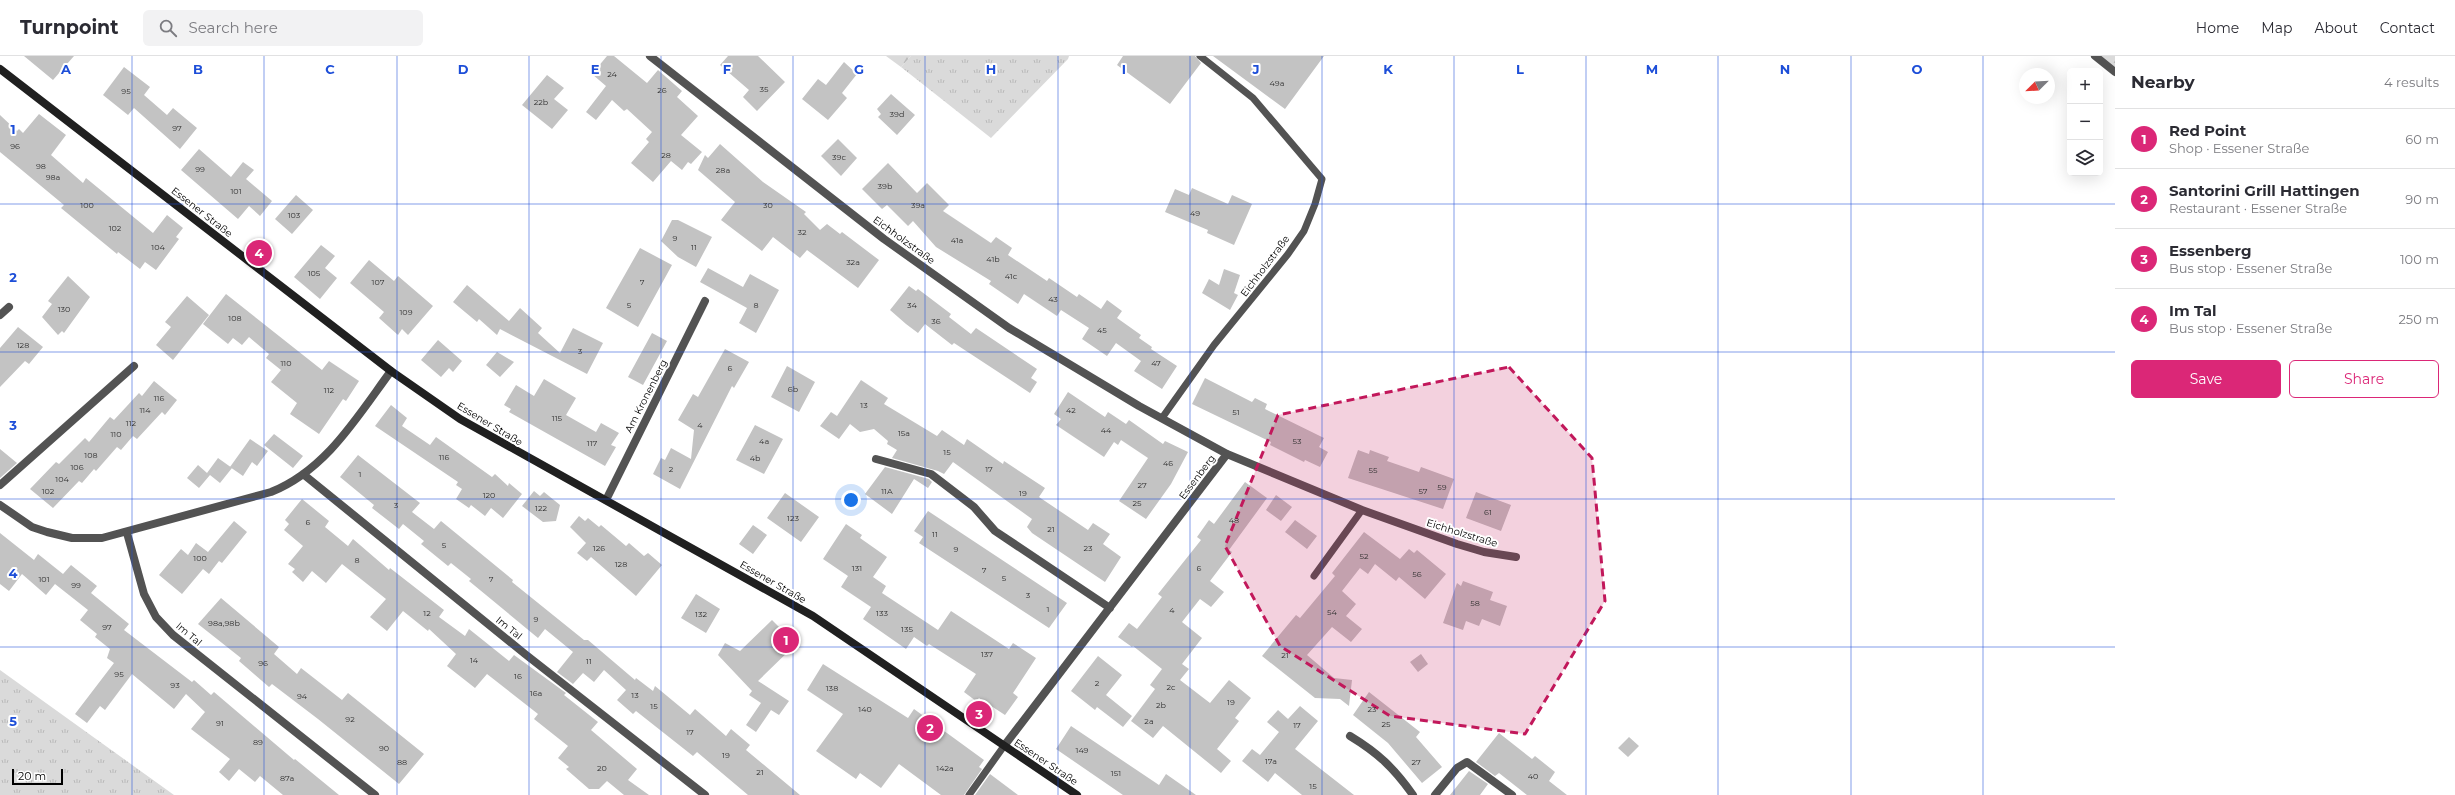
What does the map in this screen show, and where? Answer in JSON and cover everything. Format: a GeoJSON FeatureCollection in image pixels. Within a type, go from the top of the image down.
{"type":"FeatureCollection","features":[{"type":"Feature","properties":{"kind":"street","name":"Eichholzstraße"},"geometry":{"type":"LineString","coordinates":[[650,56],[884,239],[1008,328],[1162,418],[1228,454],[1362,510],[1457,544],[1484,552],[1516,557]]}},
{"type":"Feature","properties":{"kind":"street"},"geometry":{"type":"LineString","coordinates":[[2094,56],[2115,72]]}},
{"type":"Feature","properties":{"kind":"street","name":"Essener Straße"},"geometry":{"type":"LineString","coordinates":[[0,69],[391,371],[466,422],[813,616],[1077,795]]}},
{"type":"Feature","properties":{"kind":"street","name":"Am Kronenberg"},"geometry":{"type":"LineString","coordinates":[[606,500],[705,301]]}},
{"type":"Feature","properties":{"kind":"street"},"geometry":{"type":"LineString","coordinates":[[0,315],[9,307]]}},
{"type":"Feature","properties":{"kind":"street"},"geometry":{"type":"LineString","coordinates":[[0,485],[134,366]]}},
{"type":"Feature","properties":{"kind":"street"},"geometry":{"type":"LineString","coordinates":[[0,505],[32,527],[46,532],[86,539],[127,533],[271,492],[288,485],[326,456],[346,433],[391,371]]}},
{"type":"Feature","properties":{"kind":"street","name":"Essenberg"},"geometry":{"type":"LineString","coordinates":[[1004,746],[1228,454]]}},
{"type":"Feature","properties":{"kind":"street"},"geometry":{"type":"LineString","coordinates":[[876,459],[931,474],[974,507],[995,531],[1110,608]]}},
{"type":"Feature","properties":{"kind":"street","name":"Im Tal"},"geometry":{"type":"LineString","coordinates":[[303,474],[525,654],[705,795]]}},
{"type":"Feature","properties":{"kind":"street","name":"Im Tal"},"geometry":{"type":"LineString","coordinates":[[127,533],[144,594],[156,617],[173,635],[375,795]]}},
{"type":"Feature","properties":{"kind":"street"},"geometry":{"type":"LineString","coordinates":[[1350,736],[1375,751],[1389,764],[1413,795]]}},
{"type":"Feature","properties":{"kind":"street"},"geometry":{"type":"LineString","coordinates":[[1435,795],[1457,768],[1467,762],[1512,795]]}},
{"type":"Feature","properties":{"kind":"lane","name":"Eichholzstraße"},"geometry":{"type":"LineString","coordinates":[[1162,418],[1214,345],[1288,254],[1304,231],[1315,204],[1322,179],[1253,98],[1200,56]]}},
{"type":"Feature","properties":{"kind":"lane"},"geometry":{"type":"LineString","coordinates":[[1314,576],[1362,510]]}},
{"type":"Feature","properties":{"kind":"lane","name":"Essener Straße"},"geometry":{"type":"LineString","coordinates":[[969,795],[1004,746]]}},
{"type":"Feature","properties":{"kind":"highlighted area"},"geometry":{"type":"Polygon","coordinates":[[[1509,367],[1592,458],[1605,601],[1525,734],[1390,716],[1280,646],[1225,546],[1278,415],[1509,367]]]}},
{"type":"Feature","properties":{"kind":"green space"},"geometry":{"type":"Polygon","coordinates":[[[886,56],[911,56],[901,67],[886,56]]]}},
{"type":"Feature","properties":{"kind":"green space"},"geometry":{"type":"Polygon","coordinates":[[[911,56],[1069,56],[1068,59],[991,138],[901,67],[911,56]]]}},
{"type":"Feature","properties":{"kind":"green space"},"geometry":{"type":"Polygon","coordinates":[[[2097,56],[2115,56],[2115,69],[2097,56]]]}},
{"type":"Feature","properties":{"kind":"green space"},"geometry":{"type":"Polygon","coordinates":[[[0,670],[174,795],[0,795],[0,670]]]}},
{"type":"Feature","properties":{"kind":"building"},"geometry":{"type":"Polygon","coordinates":[[[24,56],[74,56],[53,80],[24,56]]]}},
{"type":"Feature","properties":{"kind":"building"},"geometry":{"type":"Polygon","coordinates":[[[607,56],[614,56],[647,83],[658,70],[682,91],[677,97],[698,116],[681,135],[702,152],[691,164],[688,162],[682,170],[671,161],[653,182],[631,163],[649,142],[646,139],[652,132],[627,109],[624,111],[612,100],[596,120],[586,112],[606,86],[592,74],[607,56]]]}},
{"type":"Feature","properties":{"kind":"building"},"geometry":{"type":"Polygon","coordinates":[[[728,56],[758,56],[785,82],[757,111],[743,97],[749,90],[720,65],[728,56]]]}},
{"type":"Feature","properties":{"kind":"building"},"geometry":{"type":"Polygon","coordinates":[[[1123,56],[1195,56],[1201,63],[1170,104],[1117,65],[1123,56]]]}},
{"type":"Feature","properties":{"kind":"building"},"geometry":{"type":"Polygon","coordinates":[[[1213,56],[1324,56],[1285,109],[1213,56]]]}},
{"type":"Feature","properties":{"kind":"building"},"geometry":{"type":"Polygon","coordinates":[[[844,62],[857,74],[842,93],[847,98],[828,120],[802,99],[818,79],[826,85],[844,62]]]}},
{"type":"Feature","properties":{"kind":"building"},"geometry":{"type":"Polygon","coordinates":[[[124,67],[150,87],[144,95],[167,115],[173,108],[197,128],[180,149],[134,108],[128,115],[103,95],[124,67]]]}},
{"type":"Feature","properties":{"kind":"building"},"geometry":{"type":"Polygon","coordinates":[[[547,75],[564,88],[554,99],[568,110],[552,129],[522,105],[547,75]]]}},
{"type":"Feature","properties":{"kind":"building"},"geometry":{"type":"Polygon","coordinates":[[[891,94],[915,115],[897,135],[878,117],[881,114],[877,109],[891,94]]]}},
{"type":"Feature","properties":{"kind":"building"},"geometry":{"type":"Polygon","coordinates":[[[39,114],[66,135],[51,155],[83,183],[86,178],[153,233],[167,215],[183,228],[176,237],[179,239],[156,270],[145,262],[140,269],[118,252],[117,254],[61,208],[64,205],[0,152],[0,115],[17,131],[19,129],[23,133],[39,114]]]}},
{"type":"Feature","properties":{"kind":"building"},"geometry":{"type":"Polygon","coordinates":[[[838,139],[857,158],[841,176],[821,156],[838,139]]]}},
{"type":"Feature","properties":{"kind":"building"},"geometry":{"type":"Polygon","coordinates":[[[720,144],[763,182],[806,212],[804,214],[820,230],[827,224],[840,234],[842,232],[879,260],[858,288],[807,250],[800,258],[773,237],[762,251],[721,220],[735,202],[698,170],[705,155],[708,158],[720,144]]]}},
{"type":"Feature","properties":{"kind":"building"},"geometry":{"type":"Polygon","coordinates":[[[199,149],[231,177],[243,162],[254,170],[246,179],[272,201],[260,216],[249,206],[238,219],[181,170],[199,149]]]}},
{"type":"Feature","properties":{"kind":"building"},"geometry":{"type":"Polygon","coordinates":[[[888,163],[917,193],[927,183],[949,205],[943,211],[991,243],[996,237],[1012,248],[1008,255],[1047,281],[1049,278],[1077,297],[1079,294],[1101,309],[1107,300],[1122,311],[1117,318],[1141,335],[1139,338],[1152,347],[1151,349],[1177,366],[1162,389],[1134,371],[1141,361],[1116,343],[1107,356],[1082,339],[1089,328],[1061,310],[1057,316],[1024,294],[1018,304],[989,284],[991,281],[936,247],[913,221],[908,226],[887,205],[882,209],[862,189],[888,163]]]}},
{"type":"Feature","properties":{"kind":"building"},"geometry":{"type":"Polygon","coordinates":[[[1192,188],[1228,204],[1232,195],[1252,204],[1234,245],[1207,233],[1208,230],[1165,212],[1175,189],[1189,195],[1192,188]]]}},
{"type":"Feature","properties":{"kind":"building"},"geometry":{"type":"Polygon","coordinates":[[[296,195],[313,210],[292,234],[275,219],[296,195]]]}},
{"type":"Feature","properties":{"kind":"building"},"geometry":{"type":"Polygon","coordinates":[[[672,220],[678,220],[712,237],[696,267],[678,257],[661,241],[672,220]]]}},
{"type":"Feature","properties":{"kind":"building"},"geometry":{"type":"Polygon","coordinates":[[[321,245],[335,256],[325,268],[337,278],[320,299],[294,277],[321,245]]]}},
{"type":"Feature","properties":{"kind":"building"},"geometry":{"type":"Polygon","coordinates":[[[640,248],[672,265],[638,327],[606,308],[640,248]]]}},
{"type":"Feature","properties":{"kind":"building"},"geometry":{"type":"Polygon","coordinates":[[[369,260],[394,281],[398,276],[433,306],[408,335],[402,329],[398,335],[379,318],[384,312],[350,283],[369,260]]]}},
{"type":"Feature","properties":{"kind":"building"},"geometry":{"type":"Polygon","coordinates":[[[708,268],[743,287],[750,274],[779,290],[756,333],[739,323],[747,308],[700,282],[708,268]]]}},
{"type":"Feature","properties":{"kind":"building"},"geometry":{"type":"Polygon","coordinates":[[[1224,269],[1240,275],[1234,293],[1238,295],[1230,310],[1202,293],[1209,279],[1219,285],[1224,269]]]}},
{"type":"Feature","properties":{"kind":"building"},"geometry":{"type":"Polygon","coordinates":[[[68,276],[90,297],[64,333],[62,331],[58,335],[42,317],[52,304],[48,301],[68,276]]]}},
{"type":"Feature","properties":{"kind":"building"},"geometry":{"type":"Polygon","coordinates":[[[467,285],[509,321],[520,308],[542,328],[538,333],[560,353],[573,328],[603,343],[587,374],[500,329],[497,335],[479,319],[477,322],[453,302],[467,285]]]}},
{"type":"Feature","properties":{"kind":"building"},"geometry":{"type":"Polygon","coordinates":[[[909,286],[916,291],[918,289],[951,314],[949,317],[971,334],[976,328],[1037,369],[1031,378],[1037,382],[1030,393],[954,343],[952,345],[925,324],[918,333],[890,310],[909,286]]]}},
{"type":"Feature","properties":{"kind":"building"},"geometry":{"type":"Polygon","coordinates":[[[226,294],[322,370],[329,361],[359,381],[346,401],[343,399],[319,434],[290,414],[297,403],[271,382],[281,370],[266,358],[269,354],[249,337],[242,345],[233,338],[228,344],[203,324],[226,294]]]}},
{"type":"Feature","properties":{"kind":"building"},"geometry":{"type":"Polygon","coordinates":[[[187,296],[209,315],[173,360],[156,345],[171,327],[165,322],[187,296]]]}},
{"type":"Feature","properties":{"kind":"building"},"geometry":{"type":"Polygon","coordinates":[[[18,327],[43,347],[29,364],[25,361],[0,387],[0,348],[18,327]]]}},
{"type":"Feature","properties":{"kind":"building"},"geometry":{"type":"Polygon","coordinates":[[[652,333],[667,341],[643,385],[628,377],[652,333]]]}},
{"type":"Feature","properties":{"kind":"building"},"geometry":{"type":"Polygon","coordinates":[[[438,340],[462,361],[453,372],[449,368],[441,377],[421,360],[438,340]]]}},
{"type":"Feature","properties":{"kind":"building"},"geometry":{"type":"Polygon","coordinates":[[[725,349],[749,362],[734,388],[732,386],[680,489],[653,474],[661,458],[665,460],[671,448],[691,459],[694,430],[678,420],[693,394],[698,397],[725,349]]]}},
{"type":"Feature","properties":{"kind":"building"},"geometry":{"type":"Polygon","coordinates":[[[497,352],[514,362],[500,377],[486,365],[497,352]]]}},
{"type":"Feature","properties":{"kind":"building"},"geometry":{"type":"Polygon","coordinates":[[[787,366],[815,382],[799,412],[771,397],[787,366]]]}},
{"type":"Feature","properties":{"kind":"building"},"geometry":{"type":"Polygon","coordinates":[[[1205,378],[1252,402],[1255,398],[1267,404],[1265,409],[1324,438],[1319,447],[1328,452],[1320,467],[1305,460],[1304,462],[1270,445],[1271,442],[1192,404],[1205,378]]]}},
{"type":"Feature","properties":{"kind":"building"},"geometry":{"type":"Polygon","coordinates":[[[544,379],[576,398],[566,415],[596,432],[601,423],[619,433],[611,445],[616,447],[605,466],[509,412],[511,409],[504,405],[516,385],[534,396],[544,379]]]}},
{"type":"Feature","properties":{"kind":"building"},"geometry":{"type":"Polygon","coordinates":[[[861,380],[888,398],[884,404],[937,436],[942,430],[964,445],[967,439],[1003,464],[1004,461],[1045,488],[1039,497],[1088,530],[1093,523],[1110,534],[1103,544],[1121,557],[1105,582],[1032,533],[1027,527],[1032,519],[953,462],[944,474],[892,458],[897,450],[887,444],[888,441],[874,429],[860,432],[850,424],[839,439],[820,426],[831,412],[837,416],[861,380]]]}},
{"type":"Feature","properties":{"kind":"building"},"geometry":{"type":"Polygon","coordinates":[[[154,381],[177,400],[165,415],[162,412],[137,439],[133,436],[121,450],[117,447],[96,471],[94,469],[82,483],[79,481],[53,508],[30,489],[56,462],[59,464],[85,438],[89,442],[110,417],[114,420],[139,393],[142,396],[154,381]]]}},
{"type":"Feature","properties":{"kind":"building"},"geometry":{"type":"Polygon","coordinates":[[[1068,392],[1105,417],[1108,412],[1126,424],[1129,420],[1163,444],[1165,441],[1188,452],[1171,484],[1146,519],[1119,501],[1148,458],[1121,440],[1118,445],[1114,442],[1104,457],[1056,425],[1061,419],[1054,414],[1068,392]]]}},
{"type":"Feature","properties":{"kind":"building"},"geometry":{"type":"Polygon","coordinates":[[[391,405],[407,418],[402,426],[430,445],[436,437],[492,477],[495,474],[508,486],[509,483],[522,494],[503,518],[491,508],[485,516],[471,505],[469,508],[456,499],[462,489],[456,485],[458,482],[375,426],[391,405]]]}},
{"type":"Feature","properties":{"kind":"building"},"geometry":{"type":"Polygon","coordinates":[[[755,425],[783,439],[764,474],[736,460],[755,425]]]}},
{"type":"Feature","properties":{"kind":"building"},"geometry":{"type":"Polygon","coordinates":[[[274,434],[303,456],[293,468],[264,445],[274,434]]]}},
{"type":"Feature","properties":{"kind":"building"},"geometry":{"type":"Polygon","coordinates":[[[250,439],[268,451],[257,466],[252,462],[243,476],[230,467],[250,439]]]}},
{"type":"Feature","properties":{"kind":"building"},"geometry":{"type":"Polygon","coordinates":[[[0,449],[17,463],[0,478],[0,449]]]}},
{"type":"Feature","properties":{"kind":"building"},"geometry":{"type":"Polygon","coordinates":[[[1358,450],[1369,454],[1370,450],[1389,457],[1387,461],[1419,472],[1421,467],[1454,479],[1443,509],[1348,478],[1358,450]]]}},
{"type":"Feature","properties":{"kind":"building"},"geometry":{"type":"Polygon","coordinates":[[[358,455],[420,503],[412,512],[434,529],[441,521],[513,580],[512,582],[584,640],[588,640],[635,680],[636,678],[653,691],[655,686],[690,715],[695,709],[726,736],[731,729],[750,745],[746,750],[800,795],[748,795],[697,752],[693,756],[636,711],[633,714],[617,700],[626,690],[604,670],[594,682],[583,673],[573,684],[557,672],[573,652],[545,629],[538,638],[469,581],[471,579],[451,563],[448,566],[421,544],[424,541],[403,524],[399,529],[372,508],[374,505],[340,477],[358,455]]]}},
{"type":"Feature","properties":{"kind":"building"},"geometry":{"type":"Polygon","coordinates":[[[218,458],[232,468],[220,483],[210,475],[199,488],[187,478],[198,465],[207,473],[218,458]]]}},
{"type":"Feature","properties":{"kind":"building"},"geometry":{"type":"Polygon","coordinates":[[[885,467],[929,479],[932,482],[928,488],[914,479],[892,514],[865,494],[885,467]]]}},
{"type":"Feature","properties":{"kind":"building"},"geometry":{"type":"Polygon","coordinates":[[[1245,482],[1267,498],[1229,550],[1232,552],[1210,581],[1224,592],[1211,607],[1200,599],[1182,622],[1202,638],[1182,664],[1189,669],[1180,680],[1210,703],[1229,680],[1251,698],[1235,718],[1239,721],[1217,749],[1231,761],[1221,773],[1163,726],[1153,738],[1131,721],[1155,689],[1150,685],[1162,669],[1133,646],[1132,647],[1118,637],[1129,623],[1137,629],[1162,597],[1158,594],[1201,540],[1197,537],[1209,520],[1214,524],[1245,482]]]}},
{"type":"Feature","properties":{"kind":"building"},"geometry":{"type":"Polygon","coordinates":[[[534,491],[540,496],[544,492],[560,505],[556,521],[543,522],[522,506],[534,491]]]}},
{"type":"Feature","properties":{"kind":"building"},"geometry":{"type":"Polygon","coordinates":[[[1476,492],[1511,505],[1501,531],[1466,518],[1476,492]]]}},
{"type":"Feature","properties":{"kind":"building"},"geometry":{"type":"Polygon","coordinates":[[[785,493],[819,517],[801,542],[767,518],[785,493]]]}},
{"type":"Feature","properties":{"kind":"building"},"geometry":{"type":"Polygon","coordinates":[[[1276,495],[1292,507],[1281,521],[1266,510],[1276,495]]]}},
{"type":"Feature","properties":{"kind":"building"},"geometry":{"type":"Polygon","coordinates":[[[302,499],[329,521],[325,527],[348,546],[353,539],[389,570],[390,568],[444,610],[439,617],[465,636],[469,629],[509,661],[514,655],[566,693],[564,695],[598,722],[591,730],[637,769],[628,780],[649,795],[624,795],[607,781],[599,789],[589,789],[566,769],[569,767],[558,758],[568,746],[534,719],[538,714],[487,674],[475,688],[447,666],[456,654],[429,629],[428,631],[403,611],[387,631],[370,617],[386,599],[342,564],[326,583],[312,571],[303,582],[292,572],[295,569],[288,564],[303,546],[284,530],[289,524],[285,520],[302,499]]]}},
{"type":"Feature","properties":{"kind":"building"},"geometry":{"type":"Polygon","coordinates":[[[928,511],[1067,603],[1049,628],[919,543],[923,537],[914,531],[928,511]]]}},
{"type":"Feature","properties":{"kind":"building"},"geometry":{"type":"Polygon","coordinates":[[[579,516],[585,521],[588,518],[599,527],[601,525],[626,546],[629,543],[644,556],[648,553],[662,565],[636,596],[591,557],[587,561],[577,553],[586,543],[570,527],[579,516]]]}},
{"type":"Feature","properties":{"kind":"building"},"geometry":{"type":"Polygon","coordinates":[[[1295,520],[1317,536],[1307,549],[1285,532],[1295,520]]]}},
{"type":"Feature","properties":{"kind":"building"},"geometry":{"type":"Polygon","coordinates":[[[234,521],[247,532],[222,563],[219,561],[209,574],[203,569],[182,594],[159,575],[181,549],[188,555],[196,543],[208,552],[234,521]]]}},
{"type":"Feature","properties":{"kind":"building"},"geometry":{"type":"Polygon","coordinates":[[[846,524],[862,535],[860,538],[887,557],[873,577],[886,586],[882,593],[938,630],[951,611],[1009,649],[1013,643],[1036,658],[1013,693],[1018,697],[1005,715],[979,698],[976,701],[964,692],[976,674],[929,644],[927,646],[914,637],[906,649],[863,619],[871,607],[841,587],[848,576],[823,559],[846,524]]]}},
{"type":"Feature","properties":{"kind":"building"},"geometry":{"type":"Polygon","coordinates":[[[753,525],[767,535],[753,554],[739,544],[753,525]]]}},
{"type":"Feature","properties":{"kind":"building"},"geometry":{"type":"Polygon","coordinates":[[[1364,532],[1400,559],[1409,549],[1414,553],[1417,550],[1446,574],[1425,599],[1399,577],[1396,581],[1375,564],[1368,574],[1360,568],[1342,591],[1356,604],[1346,616],[1362,629],[1351,642],[1332,627],[1307,655],[1334,678],[1352,680],[1349,706],[1340,699],[1315,698],[1262,656],[1296,615],[1300,618],[1335,576],[1332,573],[1364,532]]]}},
{"type":"Feature","properties":{"kind":"building"},"geometry":{"type":"Polygon","coordinates":[[[0,533],[34,560],[38,554],[63,574],[71,565],[97,586],[91,593],[129,624],[124,630],[192,682],[194,680],[211,695],[214,692],[294,760],[295,759],[339,795],[283,795],[260,776],[255,782],[239,769],[229,781],[219,772],[230,759],[191,729],[205,712],[186,694],[174,709],[132,674],[105,710],[100,706],[87,723],[75,714],[114,663],[107,658],[110,649],[95,637],[97,634],[80,620],[88,610],[55,584],[46,595],[22,574],[9,591],[0,584],[0,533]]]}},
{"type":"Feature","properties":{"kind":"building"},"geometry":{"type":"Polygon","coordinates":[[[1463,581],[1493,592],[1490,600],[1507,606],[1500,626],[1482,619],[1479,626],[1466,621],[1463,630],[1443,623],[1457,583],[1461,586],[1463,581]]]}},
{"type":"Feature","properties":{"kind":"building"},"geometry":{"type":"Polygon","coordinates":[[[696,594],[720,609],[706,633],[681,618],[696,594]]]}},
{"type":"Feature","properties":{"kind":"building"},"geometry":{"type":"Polygon","coordinates":[[[221,598],[279,647],[274,654],[297,674],[301,668],[342,700],[348,693],[424,754],[399,784],[272,684],[269,687],[239,661],[241,658],[198,624],[221,598]]]}},
{"type":"Feature","properties":{"kind":"building"},"geometry":{"type":"Polygon","coordinates":[[[772,620],[796,644],[758,681],[789,701],[779,715],[771,710],[756,732],[746,725],[761,703],[749,695],[752,691],[718,655],[725,643],[740,651],[772,620]]]}},
{"type":"Feature","properties":{"kind":"building"},"geometry":{"type":"Polygon","coordinates":[[[1421,654],[1428,664],[1418,672],[1410,662],[1421,654]]]}},
{"type":"Feature","properties":{"kind":"building"},"geometry":{"type":"Polygon","coordinates":[[[1098,656],[1122,675],[1106,695],[1132,716],[1123,727],[1097,707],[1095,710],[1071,691],[1098,656]]]}},
{"type":"Feature","properties":{"kind":"building"},"geometry":{"type":"Polygon","coordinates":[[[823,664],[908,718],[914,709],[984,760],[979,767],[982,769],[964,795],[941,795],[899,764],[881,788],[860,773],[856,779],[816,751],[843,714],[807,690],[823,664]]]}},
{"type":"Feature","properties":{"kind":"building"},"geometry":{"type":"Polygon","coordinates":[[[1369,692],[1420,732],[1416,737],[1442,767],[1422,783],[1388,743],[1353,715],[1369,692]]]}},
{"type":"Feature","properties":{"kind":"building"},"geometry":{"type":"Polygon","coordinates":[[[1300,706],[1318,721],[1295,749],[1354,795],[1302,795],[1275,773],[1268,782],[1242,761],[1252,749],[1260,755],[1279,732],[1267,722],[1278,710],[1288,719],[1300,706]]]}},
{"type":"Feature","properties":{"kind":"building"},"geometry":{"type":"Polygon","coordinates":[[[1071,726],[1159,785],[1166,774],[1196,795],[1123,795],[1056,749],[1071,726]]]}},
{"type":"Feature","properties":{"kind":"building"},"geometry":{"type":"Polygon","coordinates":[[[1499,733],[1532,759],[1535,756],[1555,772],[1549,781],[1567,795],[1527,795],[1499,773],[1495,776],[1476,762],[1499,733]]]}},
{"type":"Feature","properties":{"kind":"building"},"geometry":{"type":"Polygon","coordinates":[[[1629,737],[1639,746],[1628,757],[1618,748],[1629,737]]]}},
{"type":"Feature","properties":{"kind":"building"},"geometry":{"type":"Polygon","coordinates":[[[1469,771],[1488,784],[1480,795],[1450,795],[1469,771]]]}},
{"type":"Feature","properties":{"kind":"building"},"geometry":{"type":"Polygon","coordinates":[[[990,774],[1018,795],[975,795],[990,774]]]}},
{"type":"Feature","properties":{"kind":"place","name":"Im Tal"},"geometry":{"type":"Point","coordinates":[259,253]}},
{"type":"Feature","properties":{"kind":"place","name":"Red Point"},"geometry":{"type":"Point","coordinates":[786,640]}},
{"type":"Feature","properties":{"kind":"place","name":"Essenberg"},"geometry":{"type":"Point","coordinates":[979,714]}},
{"type":"Feature","properties":{"kind":"place","name":"Santorini Grill Hattingen"},"geometry":{"type":"Point","coordinates":[930,728]}}]}
